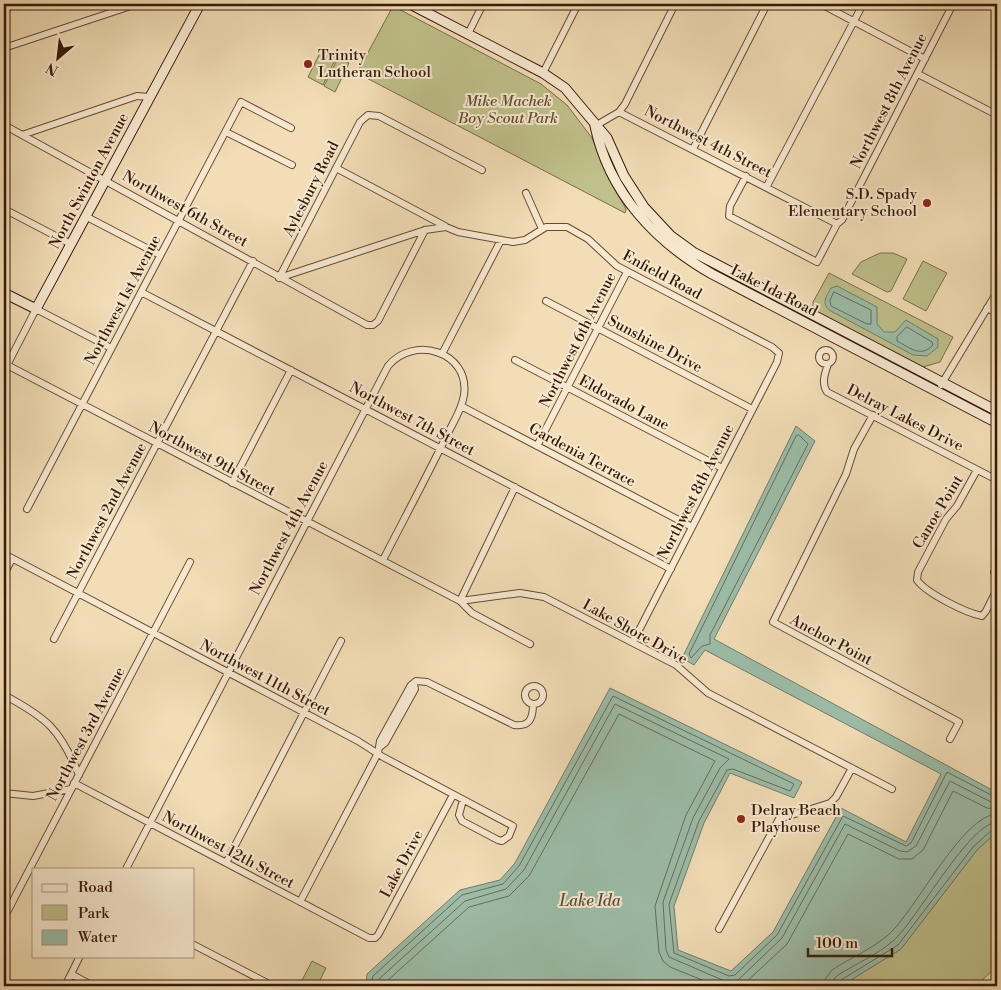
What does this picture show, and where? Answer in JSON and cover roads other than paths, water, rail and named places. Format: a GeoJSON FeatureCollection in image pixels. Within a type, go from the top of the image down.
{"type":"FeatureCollection","features":[{"type":"Feature","properties":{"kind":"street"},"geometry":{"type":"LineString","coordinates":[[4,11],[8,4]]}},
{"type":"Feature","properties":{"kind":"street"},"geometry":{"type":"LineString","coordinates":[[4,48],[137,4]]}},
{"type":"Feature","properties":{"kind":"street","name":"North Swinton Avenue"},"geometry":{"type":"LineString","coordinates":[[5,368],[148,97],[200,4]]}},
{"type":"Feature","properties":{"kind":"street","name":"Lake Ida Road"},"geometry":{"type":"LineString","coordinates":[[410,4],[543,73],[571,94],[595,126],[606,160],[628,202],[665,243],[786,312],[940,387],[997,411]]}},
{"type":"Feature","properties":{"kind":"street"},"geometry":{"type":"LineString","coordinates":[[468,34],[484,4]]}},
{"type":"Feature","properties":{"kind":"street"},"geometry":{"type":"LineString","coordinates":[[543,73],[578,4]]}},
{"type":"Feature","properties":{"kind":"street"},"geometry":{"type":"LineString","coordinates":[[595,126],[619,112],[675,4]]}},
{"type":"Feature","properties":{"kind":"street"},"geometry":{"type":"LineString","coordinates":[[693,149],[767,4]]}},
{"type":"Feature","properties":{"kind":"street"},"geometry":{"type":"LineString","coordinates":[[821,4],[925,59]]}},
{"type":"Feature","properties":{"kind":"street"},"geometry":{"type":"LineString","coordinates":[[767,186],[862,4]]}},
{"type":"Feature","properties":{"kind":"street","name":"Northwest 8th Avenue"},"geometry":{"type":"LineString","coordinates":[[746,176],[730,206],[729,216],[817,262],[837,224],[842,220],[953,4]]}},
{"type":"Feature","properties":{"kind":"street"},"geometry":{"type":"LineString","coordinates":[[918,74],[995,114],[997,104]]}},
{"type":"Feature","properties":{"kind":"street"},"geometry":{"type":"LineString","coordinates":[[22,135],[136,96],[148,97]]}},
{"type":"Feature","properties":{"kind":"street","name":"Northwest 1st Avenue"},"geometry":{"type":"LineString","coordinates":[[26,509],[241,102],[291,128]]}},
{"type":"Feature","properties":{"kind":"street","name":"Northwest 4th Street"},"geometry":{"type":"LineString","coordinates":[[619,112],[767,186],[837,224]]}},
{"type":"Feature","properties":{"kind":"street","name":"Aylesbury Road"},"geometry":{"type":"LineString","coordinates":[[279,278],[360,122],[368,115],[379,116],[482,170]]}},
{"type":"Feature","properties":{"kind":"street","name":"Northwest 6th Street"},"geometry":{"type":"LineString","coordinates":[[4,125],[367,325],[373,325],[378,321],[425,230]]}},
{"type":"Feature","properties":{"kind":"street"},"geometry":{"type":"LineString","coordinates":[[226,132],[292,166]]}},
{"type":"Feature","properties":{"kind":"street"},"geometry":{"type":"LineString","coordinates":[[336,168],[446,226]]}},
{"type":"Feature","properties":{"kind":"street"},"geometry":{"type":"LineString","coordinates":[[526,193],[542,229]]}},
{"type":"Feature","properties":{"kind":"street"},"geometry":{"type":"LineString","coordinates":[[4,209],[71,244]]}},
{"type":"Feature","properties":{"kind":"street"},"geometry":{"type":"LineString","coordinates":[[86,216],[160,256]]}},
{"type":"Feature","properties":{"kind":"street","name":"Enfield Road"},"geometry":{"type":"LineString","coordinates":[[279,278],[425,230],[446,226],[458,232],[501,240],[521,241],[542,229],[554,226],[571,228],[588,239],[609,261],[627,272],[772,347],[779,353]]}},
{"type":"Feature","properties":{"kind":"street"},"geometry":{"type":"LineString","coordinates":[[383,560],[461,406],[464,395],[463,377],[456,365],[442,354],[501,240]]}},
{"type":"Feature","properties":{"kind":"street","name":"Northwest 2nd Avenue"},"geometry":{"type":"LineString","coordinates":[[54,639],[253,261]]}},
{"type":"Feature","properties":{"kind":"street","name":"Lake Ida Road"},"geometry":{"type":"LineString","coordinates":[[704,264],[803,310],[940,387],[997,422]]}},
{"type":"Feature","properties":{"kind":"street","name":"Northwest 6th Avenue"},"geometry":{"type":"LineString","coordinates":[[537,446],[627,272]]}},
{"type":"Feature","properties":{"kind":"street"},"geometry":{"type":"LineString","coordinates":[[4,292],[112,348]]}},
{"type":"Feature","properties":{"kind":"street","name":"Northwest 7th Street"},"geometry":{"type":"LineString","coordinates":[[141,292],[671,569]]}},
{"type":"Feature","properties":{"kind":"street"},"geometry":{"type":"LineString","coordinates":[[940,387],[997,292]]}},
{"type":"Feature","properties":{"kind":"street","name":"Sunshine Drive"},"geometry":{"type":"LineString","coordinates":[[546,301],[752,409]]}},
{"type":"Feature","properties":{"kind":"street"},"geometry":{"type":"LineString","coordinates":[[987,308],[997,313]]}},
{"type":"Feature","properties":{"kind":"street"},"geometry":{"type":"LineString","coordinates":[[786,312],[803,310]]}},
{"type":"Feature","properties":{"kind":"street","name":"Northwest 4th Avenue"},"geometry":{"type":"LineString","coordinates":[[126,868],[388,366],[398,356],[418,349],[430,349],[442,354]]}},
{"type":"Feature","properties":{"kind":"street","name":"Northwest 8th Avenue"},"geometry":{"type":"LineString","coordinates":[[633,642],[777,362],[779,353]]}},
{"type":"Feature","properties":{"kind":"street","name":"Eldorado Lane"},"geometry":{"type":"LineString","coordinates":[[515,360],[722,468]]}},
{"type":"Feature","properties":{"kind":"street","name":"Delray Lakes Drive"},"geometry":{"type":"LineString","coordinates":[[828,364],[824,380],[827,392],[997,480]]}},
{"type":"Feature","properties":{"kind":"street","name":"Northwest 9th Street"},"geometry":{"type":"LineString","coordinates":[[5,368],[82,404],[460,600],[472,613],[530,644]]}},
{"type":"Feature","properties":{"kind":"street"},"geometry":{"type":"LineString","coordinates":[[232,483],[291,370]]}},
{"type":"Feature","properties":{"kind":"street","name":"Gardenia Terrace"},"geometry":{"type":"LineString","coordinates":[[461,406],[692,527]]}},
{"type":"Feature","properties":{"kind":"street","name":"Anchor Point"},"geometry":{"type":"LineString","coordinates":[[873,415],[854,449],[846,474],[773,622],[959,722],[950,739]]}},
{"type":"Feature","properties":{"kind":"street","name":"Canoe Point"},"geometry":{"type":"LineString","coordinates":[[978,470],[957,506],[946,518],[918,572],[917,580],[922,586],[947,600],[974,614],[982,616],[997,589]]}},
{"type":"Feature","properties":{"kind":"street"},"geometry":{"type":"LineString","coordinates":[[460,600],[516,488]]}},
{"type":"Feature","properties":{"kind":"street","name":"Northwest 11th Street"},"geometry":{"type":"LineString","coordinates":[[4,554],[379,750],[453,795],[463,800],[513,826],[507,839],[502,841],[494,838],[462,821],[459,815],[463,800]]}},
{"type":"Feature","properties":{"kind":"street"},"geometry":{"type":"LineString","coordinates":[[4,574],[12,559]]}},
{"type":"Feature","properties":{"kind":"street","name":"Northwest 3rd Avenue"},"geometry":{"type":"LineString","coordinates":[[4,918],[190,562]]}},
{"type":"Feature","properties":{"kind":"street"},"geometry":{"type":"LineString","coordinates":[[997,566],[994,570],[997,577]]}},
{"type":"Feature","properties":{"kind":"street","name":"Lake Shore Drive"},"geometry":{"type":"LineString","coordinates":[[460,600],[520,593],[539,596],[676,665],[708,692],[892,789]]}},
{"type":"Feature","properties":{"kind":"street"},"geometry":{"type":"LineString","coordinates":[[226,863],[341,640]]}},
{"type":"Feature","properties":{"kind":"street"},"geometry":{"type":"LineString","coordinates":[[300,902],[379,750],[380,741],[411,685],[416,681],[427,682],[514,725],[523,726],[528,723],[533,715],[533,704]]}},
{"type":"Feature","properties":{"kind":"street"},"geometry":{"type":"LineString","coordinates":[[4,695],[30,709],[50,724],[62,740],[79,775]]}},
{"type":"Feature","properties":{"kind":"street"},"geometry":{"type":"LineString","coordinates":[[719,929],[779,818],[830,803],[836,797],[852,768]]}},
{"type":"Feature","properties":{"kind":"street"},"geometry":{"type":"LineString","coordinates":[[4,792],[33,796],[73,786]]}},
{"type":"Feature","properties":{"kind":"street","name":"Northwest 12th Street"},"geometry":{"type":"LineString","coordinates":[[73,786],[149,823],[369,938]]}},
{"type":"Feature","properties":{"kind":"street","name":"Lake Drive"},"geometry":{"type":"LineString","coordinates":[[369,938],[378,936],[453,795]]}},
{"type":"Feature","properties":{"kind":"street"},"geometry":{"type":"LineString","coordinates":[[195,946],[273,986]]}},
{"type":"Feature","properties":{"kind":"street"},"geometry":{"type":"LineString","coordinates":[[65,986],[79,958]]}},
{"type":"Feature","properties":{"kind":"street"},"geometry":{"type":"LineString","coordinates":[[71,974],[93,986]]}},
{"type":"Feature","properties":{"kind":"water"},"geometry":{"type":"Polygon","coordinates":[[[837,286],[877,307],[877,324],[884,332],[895,332],[906,320],[938,339],[938,347],[927,356],[913,355],[829,310],[825,304],[826,299],[831,288],[837,286]]]}},
{"type":"Feature","properties":{"kind":"water","name":"Lake Ida"},"geometry":{"type":"Polygon","coordinates":[[[796,426],[815,441],[714,639],[994,791],[997,789],[997,832],[977,850],[901,949],[841,986],[366,986],[367,974],[460,890],[500,880],[515,863],[610,688],[802,782],[794,798],[730,773],[704,823],[674,906],[678,950],[731,971],[773,932],[841,808],[906,842],[941,774],[705,650],[694,665],[682,658],[796,426]]]}},
{"type":"Feature","properties":{"kind":"place","name":"Trinity Lutheran School"},"geometry":{"type":"Point","coordinates":[308,64]}},
{"type":"Feature","properties":{"kind":"place","name":"S.D. Spady Elementary School"},"geometry":{"type":"Point","coordinates":[927,203]}},
{"type":"Feature","properties":{"kind":"place","name":"Delray Beach Playhouse"},"geometry":{"type":"Point","coordinates":[741,819]}},
{"type":"Feature","properties":{"kind":"park label","name":"Mike Machek Boy Scout Park"},"geometry":{"type":"Point","coordinates":[508,110]}}]}
